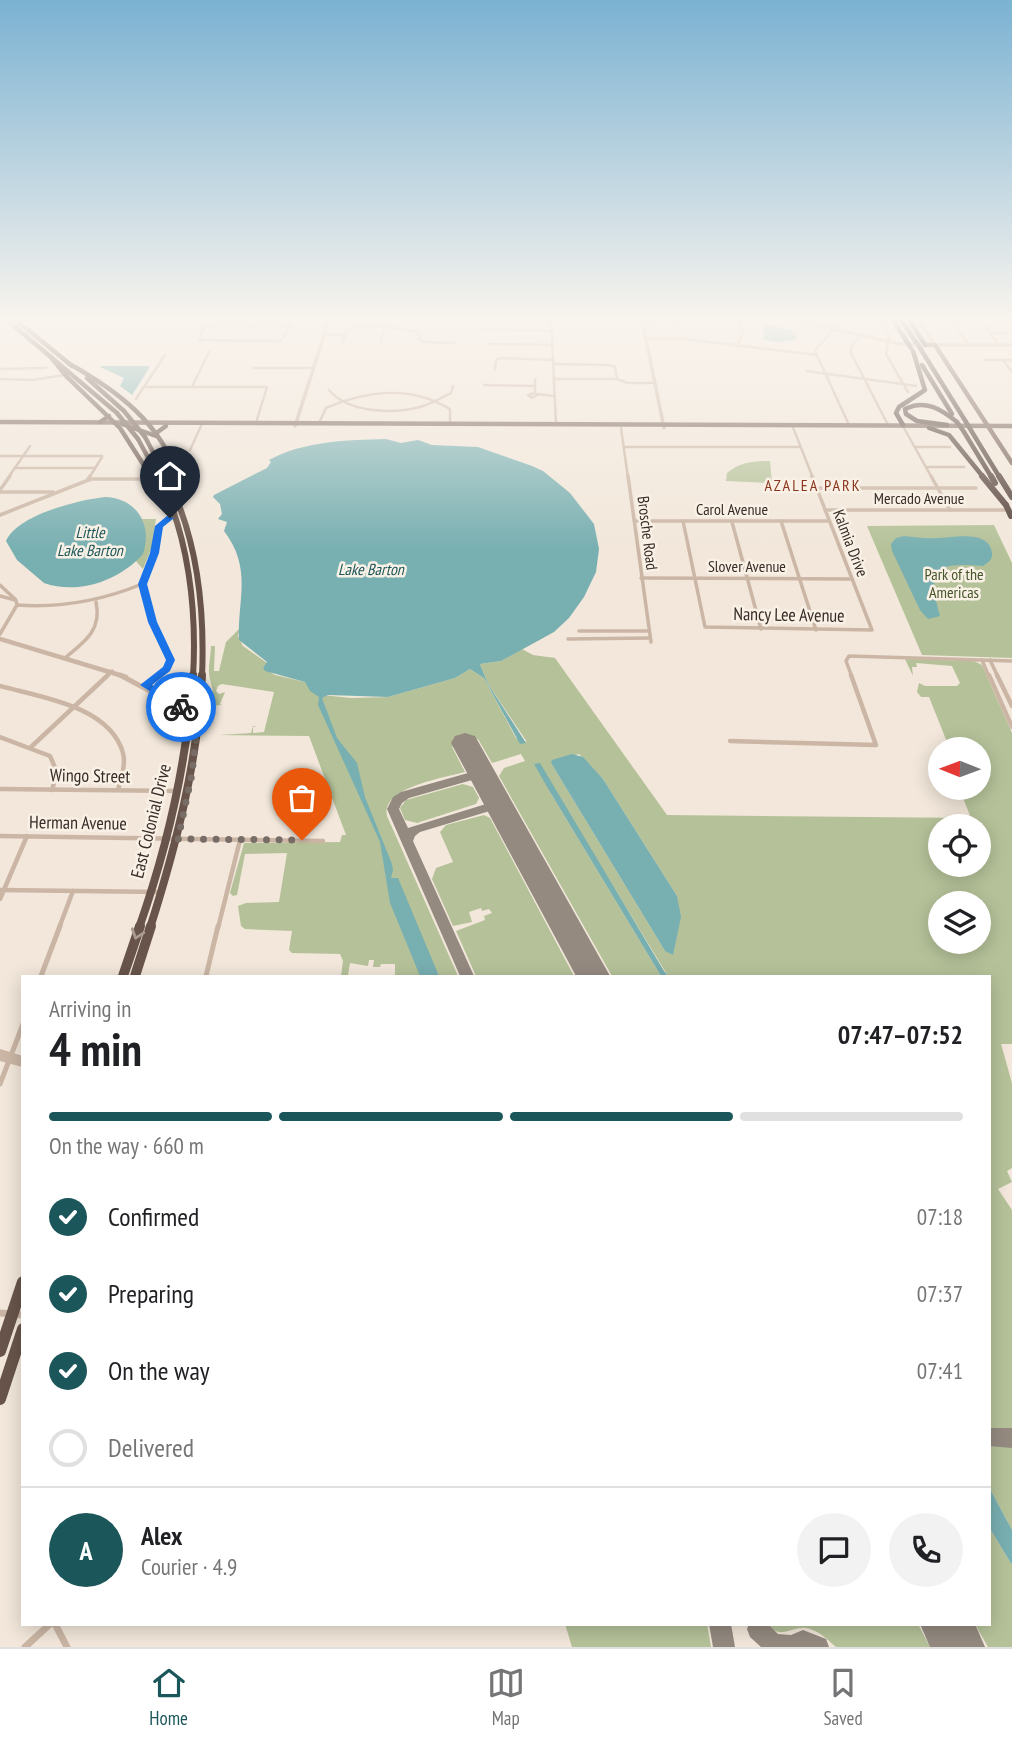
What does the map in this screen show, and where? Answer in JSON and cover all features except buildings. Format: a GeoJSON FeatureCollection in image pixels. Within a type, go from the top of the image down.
{"type":"FeatureCollection","features":[{"type":"Feature","properties":{"kind":"highway"},"geometry":{"type":"LineString","coordinates":[[91,397],[111,414],[137,424],[155,436],[177,476],[180,505]]}},
{"type":"Feature","properties":{"kind":"highway","name":"East Colonial Drive"},"geometry":{"type":"LineString","coordinates":[[93,397],[138,439],[161,482],[183,550],[191,604],[192,689],[179,791],[168,838],[124,975]]}},
{"type":"Feature","properties":{"kind":"highway","name":"East Colonial Drive"},"geometry":{"type":"LineString","coordinates":[[108,397],[124,411],[145,437],[164,469],[180,505],[194,556],[202,614],[199,710],[192,774],[178,839],[136,975]]}},
{"type":"Feature","properties":{"kind":"highway"},"geometry":{"type":"LineString","coordinates":[[120,397],[135,410],[137,416],[137,424],[128,438]]}},
{"type":"Feature","properties":{"kind":"highway"},"geometry":{"type":"LineString","coordinates":[[904,427],[897,413],[898,407],[919,397]]}},
{"type":"Feature","properties":{"kind":"highway"},"geometry":{"type":"LineString","coordinates":[[941,397],[1012,515]]}},
{"type":"Feature","properties":{"kind":"highway"},"geometry":{"type":"LineString","coordinates":[[951,397],[1012,497]]}},
{"type":"Feature","properties":{"kind":"highway"},"geometry":{"type":"LineString","coordinates":[[947,425],[917,421],[908,417],[905,409],[917,404],[929,405],[945,412],[957,422]]}},
{"type":"Feature","properties":{"kind":"highway"},"geometry":{"type":"LineString","coordinates":[[100,422],[111,414],[135,410]]}},
{"type":"Feature","properties":{"kind":"highway"},"geometry":{"type":"LineString","coordinates":[[135,410],[137,424]]}},
{"type":"Feature","properties":{"kind":"highway"},"geometry":{"type":"LineString","coordinates":[[111,414],[152,479],[183,550]]}},
{"type":"Feature","properties":{"kind":"highway"},"geometry":{"type":"LineString","coordinates":[[116,424],[137,424],[155,436]]}},
{"type":"Feature","properties":{"kind":"highway"},"geometry":{"type":"LineString","coordinates":[[128,438],[138,434],[155,436],[166,426]]}},
{"type":"Feature","properties":{"kind":"highway"},"geometry":{"type":"LineString","coordinates":[[929,428],[949,435],[1006,505]]}},
{"type":"Feature","properties":{"kind":"highway"},"geometry":{"type":"LineString","coordinates":[[993,464],[1012,486]]}},
{"type":"Feature","properties":{"kind":"highway"},"geometry":{"type":"LineString","coordinates":[[187,571],[191,576],[195,598],[201,603]]}},
{"type":"Feature","properties":{"kind":"highway"},"geometry":{"type":"LineString","coordinates":[[191,604],[202,614]]}},
{"type":"Feature","properties":{"kind":"highway"},"geometry":{"type":"LineString","coordinates":[[0,1351],[21,1288]]}},
{"type":"Feature","properties":{"kind":"highway"},"geometry":{"type":"LineString","coordinates":[[0,1399],[21,1335]]}},
{"type":"Feature","properties":{"kind":"main road"},"geometry":{"type":"LineString","coordinates":[[968,397],[1012,463]]}},
{"type":"Feature","properties":{"kind":"main road"},"geometry":{"type":"LineString","coordinates":[[0,424],[1012,427]]}},
{"type":"Feature","properties":{"kind":"main road"},"geometry":{"type":"LineString","coordinates":[[11,424],[116,424]]}},
{"type":"Feature","properties":{"kind":"main road"},"geometry":{"type":"LineString","coordinates":[[137,424],[440,427],[459,424],[621,428],[664,426]]}},
{"type":"Feature","properties":{"kind":"main road"},"geometry":{"type":"LineString","coordinates":[[792,427],[988,427]]}},
{"type":"Feature","properties":{"kind":"street"},"geometry":{"type":"LineString","coordinates":[[256,423],[264,397]]}},
{"type":"Feature","properties":{"kind":"street"},"geometry":{"type":"LineString","coordinates":[[295,425],[304,397]]}},
{"type":"Feature","properties":{"kind":"street"},"geometry":{"type":"LineString","coordinates":[[335,397],[357,407],[417,408],[444,397]]}},
{"type":"Feature","properties":{"kind":"street"},"geometry":{"type":"LineString","coordinates":[[319,423],[326,408],[353,397]]}},
{"type":"Feature","properties":{"kind":"street"},"geometry":{"type":"LineString","coordinates":[[425,397],[450,409],[450,425]]}},
{"type":"Feature","properties":{"kind":"street"},"geometry":{"type":"LineString","coordinates":[[555,397],[557,426]]}},
{"type":"Feature","properties":{"kind":"street"},"geometry":{"type":"LineString","coordinates":[[658,397],[664,426]]}},
{"type":"Feature","properties":{"kind":"street"},"geometry":{"type":"LineString","coordinates":[[836,397],[849,425]]}},
{"type":"Feature","properties":{"kind":"street"},"geometry":{"type":"LineString","coordinates":[[873,397],[888,425]]}},
{"type":"Feature","properties":{"kind":"street"},"geometry":{"type":"LineString","coordinates":[[190,450],[201,426]]}},
{"type":"Feature","properties":{"kind":"street","name":"Kalmia Drive"},"geometry":{"type":"LineString","coordinates":[[792,427],[872,631]]}},
{"type":"Feature","properties":{"kind":"street"},"geometry":{"type":"LineString","coordinates":[[904,427],[950,510]]}},
{"type":"Feature","properties":{"kind":"street","name":"Brosche Road"},"geometry":{"type":"LineString","coordinates":[[601,638],[650,640],[621,428]]}},
{"type":"Feature","properties":{"kind":"street"},"geometry":{"type":"LineString","coordinates":[[0,491],[30,446]]}},
{"type":"Feature","properties":{"kind":"street"},"geometry":{"type":"LineString","coordinates":[[625,447],[800,447]]}},
{"type":"Feature","properties":{"kind":"street"},"geometry":{"type":"LineString","coordinates":[[916,447],[950,447]]}},
{"type":"Feature","properties":{"kind":"street"},"geometry":{"type":"LineString","coordinates":[[0,456],[102,456],[88,480]]}},
{"type":"Feature","properties":{"kind":"street"},"geometry":{"type":"LineString","coordinates":[[927,467],[964,467]]}},
{"type":"Feature","properties":{"kind":"street"},"geometry":{"type":"LineString","coordinates":[[15,468],[95,468]]}},
{"type":"Feature","properties":{"kind":"street"},"geometry":{"type":"LineString","coordinates":[[0,515],[88,480],[152,479]]}},
{"type":"Feature","properties":{"kind":"street"},"geometry":{"type":"LineString","coordinates":[[816,488],[976,488]]}},
{"type":"Feature","properties":{"kind":"street"},"geometry":{"type":"LineString","coordinates":[[0,491],[57,492]]}},
{"type":"Feature","properties":{"kind":"street","name":"Mercado Avenue"},"geometry":{"type":"LineString","coordinates":[[825,510],[950,510],[1012,515]]}},
{"type":"Feature","properties":{"kind":"street"},"geometry":{"type":"LineString","coordinates":[[145,685],[167,668],[170,660],[152,622],[142,584],[154,553],[159,526],[170,518]]}},
{"type":"Feature","properties":{"kind":"street","name":"Carol Avenue"},"geometry":{"type":"LineString","coordinates":[[635,521],[830,521]]}},
{"type":"Feature","properties":{"kind":"street"},"geometry":{"type":"LineString","coordinates":[[683,521],[695,579]]}},
{"type":"Feature","properties":{"kind":"street"},"geometry":{"type":"LineString","coordinates":[[732,521],[761,629]]}},
{"type":"Feature","properties":{"kind":"street"},"geometry":{"type":"LineString","coordinates":[[781,521],[816,630]]}},
{"type":"Feature","properties":{"kind":"street","name":"Slover Avenue"},"geometry":{"type":"LineString","coordinates":[[642,578],[852,579]]}},
{"type":"Feature","properties":{"kind":"street","name":"Nancy Lee Avenue"},"geometry":{"type":"LineString","coordinates":[[695,579],[705,627],[872,631]]}},
{"type":"Feature","properties":{"kind":"street"},"geometry":{"type":"LineString","coordinates":[[0,584],[16,602]]}},
{"type":"Feature","properties":{"kind":"street"},"geometry":{"type":"LineString","coordinates":[[0,596],[16,602],[63,606],[96,601],[142,584]]}},
{"type":"Feature","properties":{"kind":"street"},"geometry":{"type":"LineString","coordinates":[[66,657],[96,629],[100,614],[96,601]]}},
{"type":"Feature","properties":{"kind":"street"},"geometry":{"type":"LineString","coordinates":[[0,646],[1,637],[16,602]]}},
{"type":"Feature","properties":{"kind":"street"},"geometry":{"type":"LineString","coordinates":[[579,631],[649,631]]}},
{"type":"Feature","properties":{"kind":"street"},"geometry":{"type":"LineString","coordinates":[[568,639],[601,638],[601,631]]}},
{"type":"Feature","properties":{"kind":"street"},"geometry":{"type":"LineString","coordinates":[[1,637],[111,671],[145,685],[189,711]]}},
{"type":"Feature","properties":{"kind":"street"},"geometry":{"type":"LineString","coordinates":[[730,741],[876,745],[846,661],[849,656],[1012,661]]}},
{"type":"Feature","properties":{"kind":"street"},"geometry":{"type":"LineString","coordinates":[[982,659],[1012,727]]}},
{"type":"Feature","properties":{"kind":"street"},"geometry":{"type":"LineString","coordinates":[[990,660],[1012,706]]}},
{"type":"Feature","properties":{"kind":"street"},"geometry":{"type":"LineString","coordinates":[[31,747],[111,671]]}},
{"type":"Feature","properties":{"kind":"street"},"geometry":{"type":"LineString","coordinates":[[0,686],[73,708],[98,719],[120,740],[124,762],[118,790]]}},
{"type":"Feature","properties":{"kind":"street"},"geometry":{"type":"LineString","coordinates":[[174,703],[186,698],[192,689]]}},
{"type":"Feature","properties":{"kind":"street"},"geometry":{"type":"LineString","coordinates":[[166,699],[187,730]]}},
{"type":"Feature","properties":{"kind":"street"},"geometry":{"type":"LineString","coordinates":[[177,713],[199,710]]}},
{"type":"Feature","properties":{"kind":"street"},"geometry":{"type":"LineString","coordinates":[[0,737],[50,756],[57,772],[52,790]]}},
{"type":"Feature","properties":{"kind":"street","name":"Wingo Street"},"geometry":{"type":"LineString","coordinates":[[0,789],[179,791]]}},
{"type":"Feature","properties":{"kind":"street","name":"Herman Avenue"},"geometry":{"type":"LineString","coordinates":[[0,836],[323,841]]}},
{"type":"Feature","properties":{"kind":"street"},"geometry":{"type":"LineString","coordinates":[[0,899],[27,836]]}},
{"type":"Feature","properties":{"kind":"street"},"geometry":{"type":"LineString","coordinates":[[206,975],[240,840]]}},
{"type":"Feature","properties":{"kind":"street"},"geometry":{"type":"LineString","coordinates":[[2,890],[162,892]]}},
{"type":"Feature","properties":{"kind":"street"},"geometry":{"type":"LineString","coordinates":[[41,975],[73,891]]}},
{"type":"Feature","properties":{"kind":"street"},"geometry":{"type":"LineString","coordinates":[[124,975],[136,975]]}},
{"type":"Feature","properties":{"kind":"street"},"geometry":{"type":"LineString","coordinates":[[0,1084],[21,1029]]}},
{"type":"Feature","properties":{"kind":"street"},"geometry":{"type":"LineString","coordinates":[[0,1052],[10,1058]]}},
{"type":"Feature","properties":{"kind":"street"},"geometry":{"type":"LineString","coordinates":[[0,1058],[21,1061]]}},
{"type":"Feature","properties":{"kind":"street"},"geometry":{"type":"LineString","coordinates":[[25,1647],[48,1626]]}},
{"type":"Feature","properties":{"kind":"street"},"geometry":{"type":"LineString","coordinates":[[56,1626],[67,1647]]}},
{"type":"Feature","properties":{"kind":"green space"},"geometry":{"type":"Polygon","coordinates":[[[770,461],[772,483],[726,481],[727,473],[737,466],[770,461]]]}},
{"type":"Feature","properties":{"kind":"green space"},"geometry":{"type":"Polygon","coordinates":[[[124,519],[156,519],[152,547],[143,569],[117,540],[124,519]]]}},
{"type":"Feature","properties":{"kind":"green space","name":"Park of the Americas"},"geometry":{"type":"Polygon","coordinates":[[[994,525],[1012,563],[1012,658],[922,655],[867,526],[994,525]]]}},
{"type":"Feature","properties":{"kind":"green space"},"geometry":{"type":"Polygon","coordinates":[[[240,628],[238,636],[243,646],[267,663],[263,668],[275,675],[305,682],[322,695],[351,698],[388,697],[455,678],[470,669],[484,678],[516,738],[527,742],[488,684],[480,664],[501,661],[522,649],[533,655],[555,658],[667,815],[928,818],[928,877],[991,877],[991,814],[969,814],[964,800],[991,800],[991,737],[945,737],[929,697],[921,697],[917,692],[919,683],[925,686],[957,686],[960,683],[952,666],[916,663],[917,667],[912,667],[913,676],[905,659],[974,661],[982,665],[1012,733],[1012,1044],[1001,1044],[1012,1083],[1012,1168],[1007,1171],[1012,1182],[998,1189],[1012,1210],[1012,1431],[991,1431],[991,975],[667,975],[538,763],[550,792],[660,975],[611,975],[499,776],[504,768],[525,761],[521,754],[492,763],[478,739],[452,747],[465,772],[416,785],[404,791],[388,806],[387,816],[458,975],[395,975],[395,964],[373,967],[374,960],[369,960],[368,966],[350,963],[348,975],[341,975],[343,961],[340,954],[292,953],[289,950],[292,931],[245,929],[241,926],[238,906],[246,903],[279,902],[287,853],[245,854],[237,895],[233,896],[230,893],[244,843],[340,842],[342,835],[346,835],[309,736],[219,735],[251,733],[253,726],[257,727],[253,727],[253,733],[264,732],[274,692],[222,684],[216,691],[219,694],[225,692],[220,704],[222,705],[209,706],[213,696],[209,671],[211,646],[215,646],[214,671],[219,671],[226,642],[240,628]],[[579,754],[551,763],[665,951],[677,896],[603,779],[579,754]]]}},
{"type":"Feature","properties":{"kind":"green space"},"geometry":{"type":"Polygon","coordinates":[[[463,784],[473,787],[479,798],[476,804],[417,823],[405,820],[400,808],[406,800],[463,784]]]}},
{"type":"Feature","properties":{"kind":"green space"},"geometry":{"type":"Polygon","coordinates":[[[484,815],[490,818],[573,975],[476,975],[456,931],[485,920],[484,916],[492,913],[489,909],[482,911],[481,908],[469,912],[472,922],[453,926],[432,879],[436,868],[453,862],[440,832],[446,825],[484,815]]]}},
{"type":"Feature","properties":{"kind":"green space"},"geometry":{"type":"Polygon","coordinates":[[[991,1445],[1012,1445],[1012,1530],[991,1491],[991,1445]]]}},
{"type":"Feature","properties":{"kind":"green space"},"geometry":{"type":"Polygon","coordinates":[[[991,1530],[1012,1565],[1012,1647],[988,1647],[976,1626],[991,1626],[991,1530]]]}},
{"type":"Feature","properties":{"kind":"green space"},"geometry":{"type":"Polygon","coordinates":[[[566,1626],[707,1626],[711,1647],[572,1647],[566,1626]]]}},
{"type":"Feature","properties":{"kind":"green space"},"geometry":{"type":"Polygon","coordinates":[[[770,1626],[919,1626],[930,1647],[836,1647],[810,1629],[777,1632],[770,1626]]]}},
{"type":"Feature","properties":{"kind":"water","name":"Lake Barton"},"geometry":{"type":"Polygon","coordinates":[[[386,439],[401,443],[418,440],[432,445],[478,447],[532,466],[543,471],[570,493],[594,524],[599,549],[596,572],[584,597],[569,618],[554,632],[501,661],[480,664],[488,684],[526,743],[520,744],[484,678],[470,669],[455,678],[388,697],[328,695],[322,698],[337,738],[357,763],[365,797],[392,864],[391,878],[398,878],[439,975],[420,975],[390,903],[380,842],[318,705],[319,697],[310,691],[305,682],[265,671],[263,668],[267,662],[239,640],[241,572],[233,545],[224,531],[227,522],[218,519],[222,514],[214,495],[267,468],[271,462],[269,460],[282,454],[311,445],[386,439]]]}},
{"type":"Feature","properties":{"kind":"water","name":"Little Lake Barton"},"geometry":{"type":"Polygon","coordinates":[[[105,497],[125,502],[133,508],[144,523],[146,533],[143,554],[122,572],[110,578],[84,586],[44,583],[17,560],[6,541],[12,532],[35,516],[65,505],[105,497]]]}},
{"type":"Feature","properties":{"kind":"water"},"geometry":{"type":"Polygon","coordinates":[[[970,536],[989,545],[992,557],[983,566],[954,565],[944,567],[938,572],[934,587],[940,616],[928,619],[920,610],[892,551],[891,544],[896,538],[970,536]]]}},
{"type":"Feature","properties":{"kind":"water"},"geometry":{"type":"Polygon","coordinates":[[[572,754],[583,757],[603,779],[677,896],[681,917],[673,955],[665,951],[551,763],[552,760],[572,754]]]}},
{"type":"Feature","properties":{"kind":"water"},"geometry":{"type":"Polygon","coordinates":[[[540,763],[667,975],[660,975],[534,764],[540,763]]]}},
{"type":"Feature","properties":{"kind":"water"},"geometry":{"type":"Polygon","coordinates":[[[991,1491],[1012,1530],[1012,1565],[991,1530],[991,1491]]]}},
{"type":"Feature","properties":{"kind":"taxiway"},"geometry":{"type":"LineString","coordinates":[[407,841],[393,809],[397,800],[405,795],[482,773]]}},
{"type":"Feature","properties":{"kind":"taxiway"},"geometry":{"type":"LineString","coordinates":[[407,841],[409,834],[416,829],[499,804]]}},
{"type":"Feature","properties":{"kind":"taxiway"},"geometry":{"type":"LineString","coordinates":[[407,841],[467,975]]}},
{"type":"Feature","properties":{"kind":"taxiway"},"geometry":{"type":"LineString","coordinates":[[991,1437],[1012,1438]]}},
{"type":"Feature","properties":{"kind":"taxiway"},"geometry":{"type":"LineString","coordinates":[[720,1626],[724,1647]]}},
{"type":"Feature","properties":{"kind":"taxiway"},"geometry":{"type":"LineString","coordinates":[[758,1629],[774,1645],[790,1645]]}},
{"type":"Feature","properties":{"kind":"taxiway"},"geometry":{"type":"LineString","coordinates":[[788,1647],[803,1641],[818,1647]]}},
{"type":"Feature","properties":{"kind":"runway"},"geometry":{"type":"LineString","coordinates":[[465,743],[592,975]]}},
{"type":"Feature","properties":{"kind":"runway"},"geometry":{"type":"LineString","coordinates":[[947,1626],[959,1647]]}},
{"type":"Feature","properties":{"kind":"way so far"},"geometry":{"type":"LineString","coordinates":[[181,707],[199,708],[192,774],[178,839],[302,840]]}},
{"type":"Feature","properties":{"kind":"district","name":"AZALEA PARK"},"geometry":{"type":"Point","coordinates":[813,485]}},
{"type":"Feature","properties":{"kind":"route"},"geometry":{"type":"LineString","coordinates":[[170,518],[159,526],[154,553],[142,584],[152,622],[169,654],[170,664],[145,685],[181,707]]}}]}
